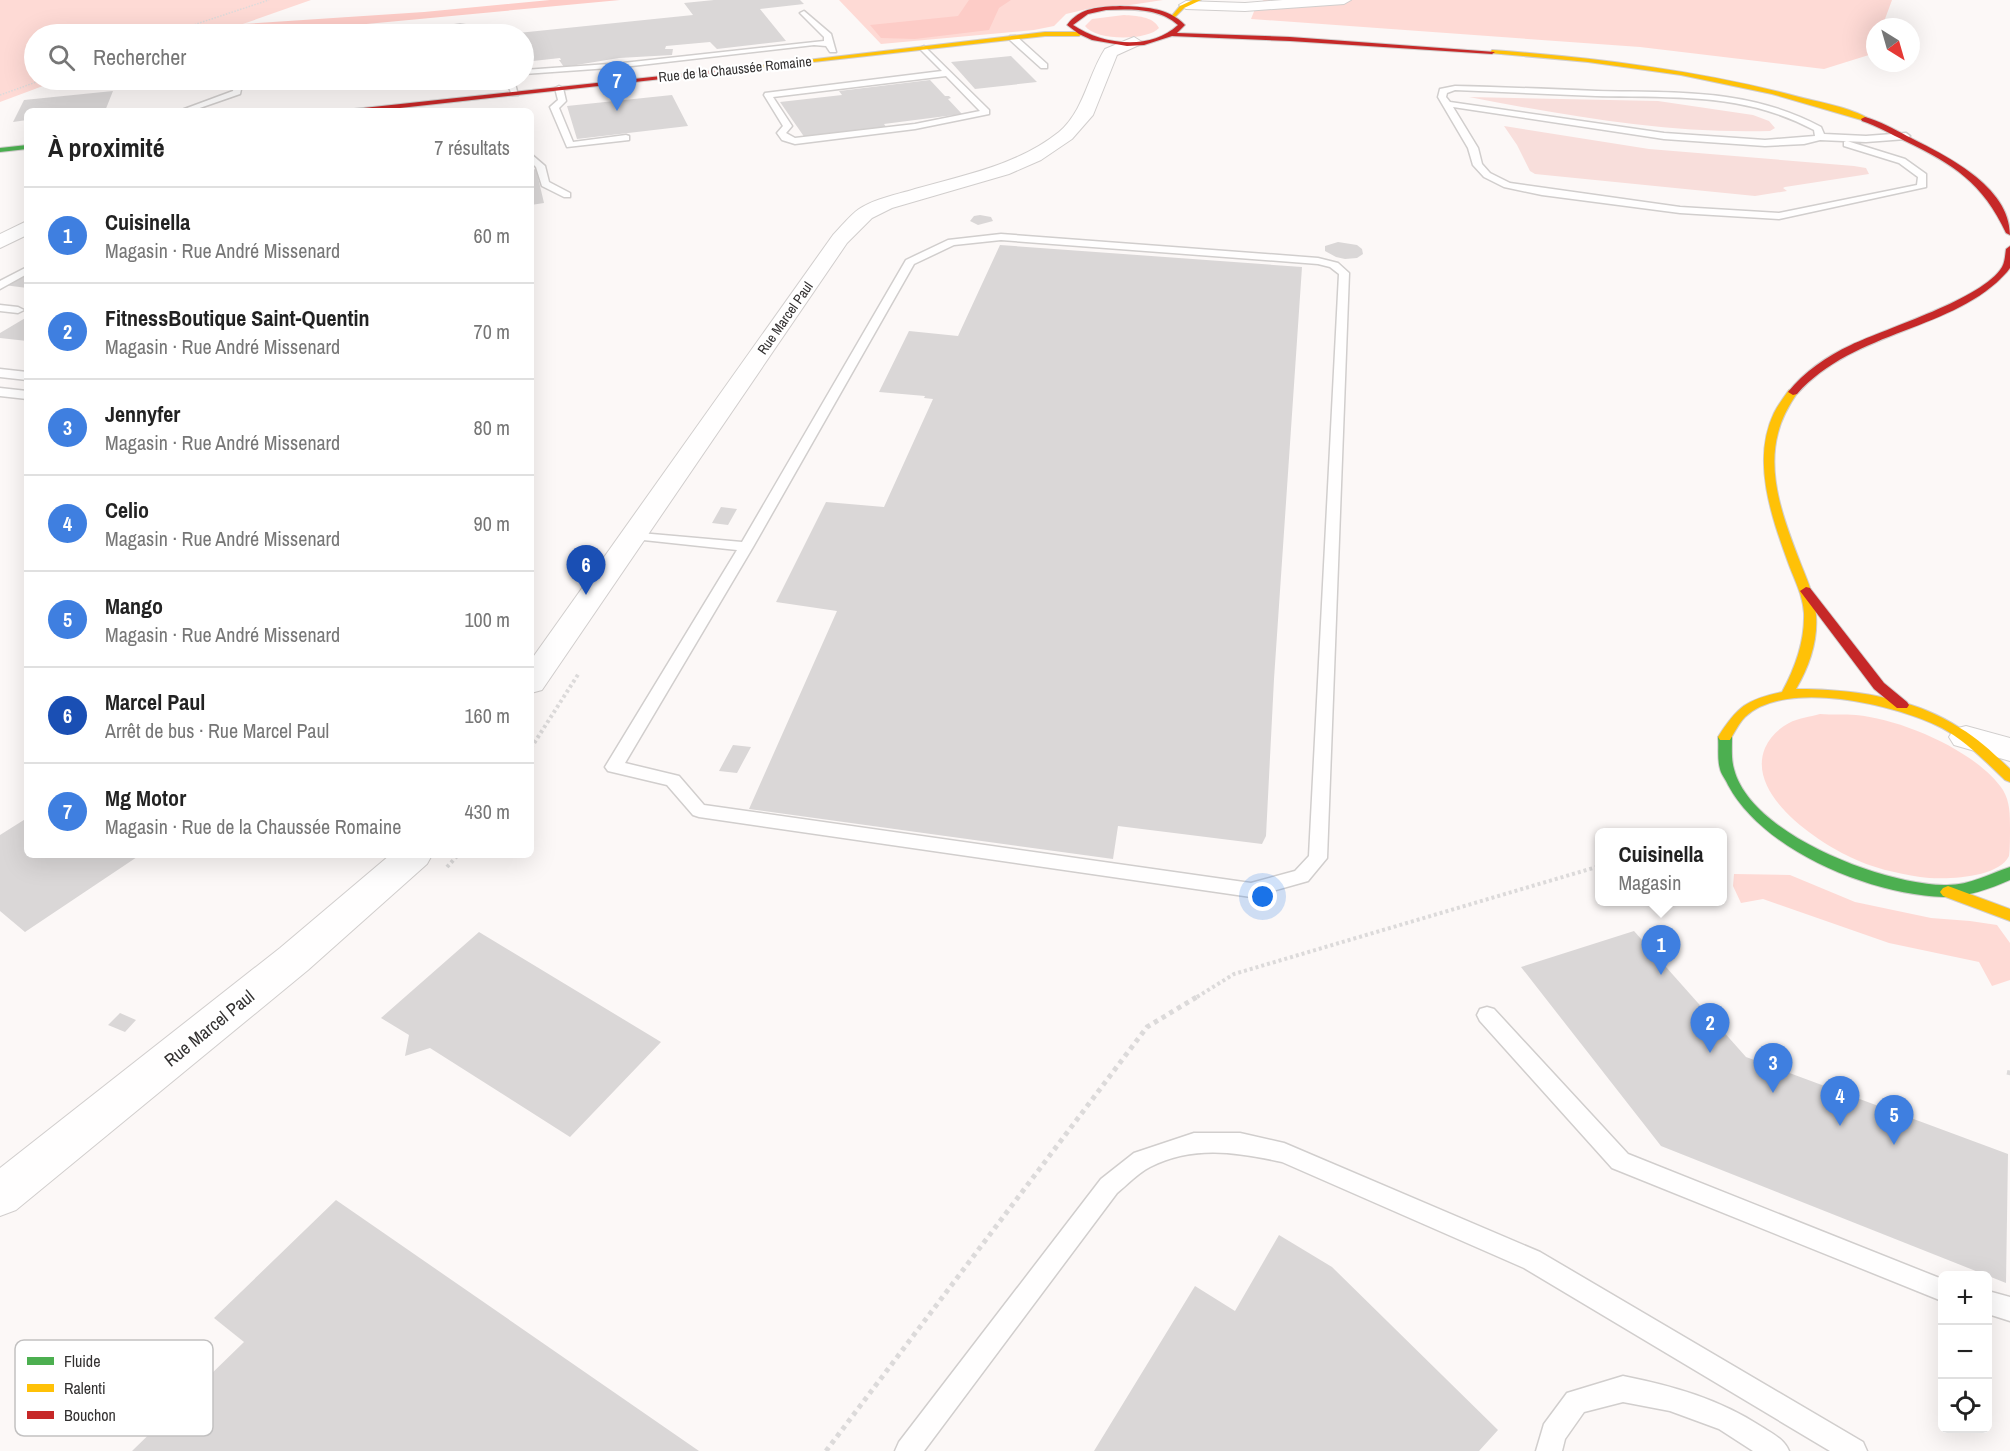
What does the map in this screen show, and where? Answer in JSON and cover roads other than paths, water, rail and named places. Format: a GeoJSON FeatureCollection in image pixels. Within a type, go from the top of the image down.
{"type":"FeatureCollection","features":[{"type":"Feature","properties":{"kind":"street"},"geometry":{"type":"LineString","coordinates":[[1137,9],[1188,2],[1245,7],[1344,0]]}},
{"type":"Feature","properties":{"kind":"street"},"geometry":{"type":"LineString","coordinates":[[1075,30],[1107,46],[1134,42],[1176,26],[1188,2]]}},
{"type":"Feature","properties":{"kind":"street"},"geometry":{"type":"LineString","coordinates":[[1137,9],[1176,26],[1245,36],[1526,54],[1672,72],[1741,84],[1810,102],[1906,136],[1945,158],[1979,182],[2000,207],[2010,233]]}},
{"type":"Feature","properties":{"kind":"street","name":"Rue de la Chaussée Romaine"},"geometry":{"type":"LineString","coordinates":[[381,108],[1045,34],[1075,30],[1072,20],[1090,12],[1137,9]]}},
{"type":"Feature","properties":{"kind":"street","name":"Rue Marcel Paul"},"geometry":{"type":"LineString","coordinates":[[534,679],[840,239],[865,214],[885,204],[1002,170],[1042,151],[1066,135],[1084,115],[1107,46]]}},
{"type":"Feature","properties":{"kind":"street"},"geometry":{"type":"LineString","coordinates":[[0,150],[24,147]]}},
{"type":"Feature","properties":{"kind":"street"},"geometry":{"type":"LineString","coordinates":[[0,242],[24,230]]}},
{"type":"Feature","properties":{"kind":"street"},"geometry":{"type":"LineString","coordinates":[[1787,694],[1794,682],[1808,642],[1810,614],[1805,589],[1769,484],[1769,432],[1784,402],[1809,375],[1838,355],[1885,333],[1946,311],[1976,294],[2006,267],[2010,249]]}},
{"type":"Feature","properties":{"kind":"street"},"geometry":{"type":"LineString","coordinates":[[1805,589],[1880,686],[1906,708]]}},
{"type":"Feature","properties":{"kind":"street"},"geometry":{"type":"LineString","coordinates":[[2010,750],[1966,737],[1906,708],[1864,696],[1824,692],[1787,694],[1761,701],[1741,713],[1727,730],[1724,751],[1728,774],[1736,789],[1761,819],[1785,838],[1814,856],[1867,877],[1900,886],[1944,891],[2010,915]]}},
{"type":"Feature","properties":{"kind":"street"},"geometry":{"type":"LineString","coordinates":[[1966,737],[2010,777]]}},
{"type":"Feature","properties":{"kind":"street","name":"Rue Marcel Paul"},"geometry":{"type":"LineString","coordinates":[[0,1195],[294,959],[433,859]]}},
{"type":"Feature","properties":{"kind":"street"},"geometry":{"type":"LineString","coordinates":[[1944,891],[1985,885],[2010,873]]}},
{"type":"Feature","properties":{"kind":"lane"},"geometry":{"type":"LineString","coordinates":[[804,12],[828,36],[828,45]]}},
{"type":"Feature","properties":{"kind":"lane"},"geometry":{"type":"LineString","coordinates":[[1013,38],[1044,66]]}},
{"type":"Feature","properties":{"kind":"lane"},"geometry":{"type":"LineString","coordinates":[[534,71],[623,65],[814,43],[828,45],[840,57]]}},
{"type":"Feature","properties":{"kind":"lane"},"geometry":{"type":"LineString","coordinates":[[924,48],[986,112],[965,118],[795,141],[785,138],[781,133],[788,126],[768,95],[948,73]]}},
{"type":"Feature","properties":{"kind":"lane"},"geometry":{"type":"LineString","coordinates":[[559,88],[562,101],[554,106],[570,145],[626,138]]}},
{"type":"Feature","properties":{"kind":"lane"},"geometry":{"type":"LineString","coordinates":[[1455,88],[1694,96],[1737,101],[1778,110],[1802,119],[1818,129],[1820,137],[1902,161],[1923,176],[1921,187],[1779,216],[1680,210],[1542,192],[1507,185],[1487,175],[1478,165],[1473,148],[1442,97],[1443,91],[1455,88]]}},
{"type":"Feature","properties":{"kind":"lane"},"geometry":{"type":"LineString","coordinates":[[192,108],[237,90]]}},
{"type":"Feature","properties":{"kind":"lane"},"geometry":{"type":"LineString","coordinates":[[1447,104],[1664,136],[1766,143],[1804,141],[1820,137],[1866,139],[1906,136]]}},
{"type":"Feature","properties":{"kind":"lane"},"geometry":{"type":"LineString","coordinates":[[534,160],[540,166],[545,184],[567,195]]}},
{"type":"Feature","properties":{"kind":"lane"},"geometry":{"type":"LineString","coordinates":[[1001,237],[1318,261],[1334,265],[1344,273],[1318,858],[1301,876],[1251,890],[699,811],[673,780],[614,766],[746,547],[910,261],[952,242],[1001,237]]}},
{"type":"Feature","properties":{"kind":"lane"},"geometry":{"type":"LineString","coordinates":[[0,286],[24,272]]}},
{"type":"Feature","properties":{"kind":"lane"},"geometry":{"type":"LineString","coordinates":[[0,308],[18,310]]}},
{"type":"Feature","properties":{"kind":"lane"},"geometry":{"type":"LineString","coordinates":[[0,373],[24,376]]}},
{"type":"Feature","properties":{"kind":"lane"},"geometry":{"type":"LineString","coordinates":[[0,392],[24,395]]}},
{"type":"Feature","properties":{"kind":"lane"},"geometry":{"type":"LineString","coordinates":[[634,535],[746,547]]}},
{"type":"Feature","properties":{"kind":"lane"},"geometry":{"type":"LineString","coordinates":[[1487,1015],[1620,1161],[1938,1288]]}},
{"type":"Feature","properties":{"kind":"lane"},"geometry":{"type":"LineString","coordinates":[[908,1451],[1109,1186],[1142,1160],[1194,1143],[1240,1143],[1284,1153],[1532,1260],[1854,1451]]}},
{"type":"Feature","properties":{"kind":"lane"},"geometry":{"type":"LineString","coordinates":[[1992,1304],[2010,1309]]}},
{"type":"Feature","properties":{"kind":"lane"},"geometry":{"type":"LineString","coordinates":[[1550,1451],[1553,1433],[1576,1402],[1623,1389],[1670,1398],[1727,1419],[1776,1451]]}},
{"type":"Feature","properties":{"kind":"place","name":"Mg Motor"},"geometry":{"type":"Point","coordinates":[617,111]}},
{"type":"Feature","properties":{"kind":"place","name":"Marcel Paul"},"geometry":{"type":"Point","coordinates":[586,595]}},
{"type":"Feature","properties":{"kind":"place","name":"Cuisinella"},"geometry":{"type":"Point","coordinates":[1661,975]}},
{"type":"Feature","properties":{"kind":"place","name":"FitnessBoutique Saint-Quentin"},"geometry":{"type":"Point","coordinates":[1710,1053]}},
{"type":"Feature","properties":{"kind":"place","name":"Jennyfer"},"geometry":{"type":"Point","coordinates":[1773,1093]}},
{"type":"Feature","properties":{"kind":"place","name":"Celio"},"geometry":{"type":"Point","coordinates":[1840,1126]}},
{"type":"Feature","properties":{"kind":"place","name":"Mango"},"geometry":{"type":"Point","coordinates":[1894,1145]}}]}
